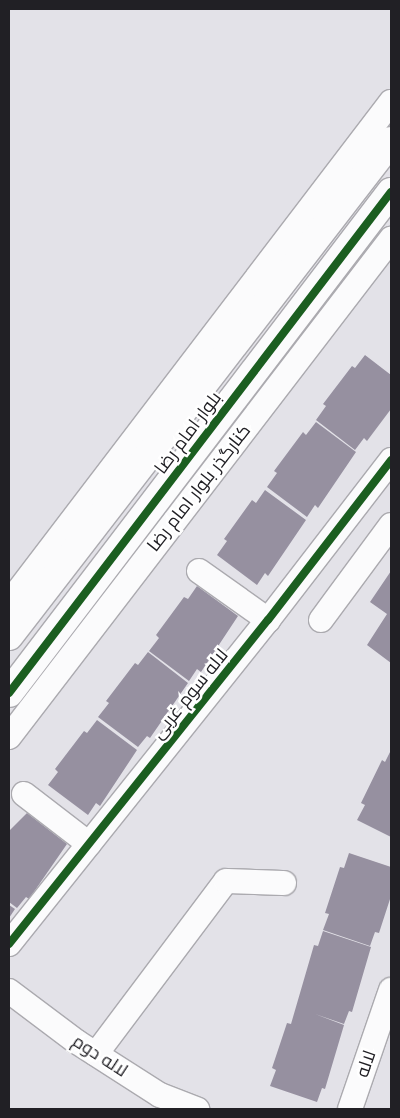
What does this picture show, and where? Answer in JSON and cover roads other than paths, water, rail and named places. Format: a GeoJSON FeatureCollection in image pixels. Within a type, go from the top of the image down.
{"type":"FeatureCollection","features":[{"type":"Feature","properties":{"kind":"street"},"geometry":{"type":"LineString","coordinates":[[9,603],[391,102]]}},
{"type":"Feature","properties":{"kind":"street","name":"بلوار امام رضا"},"geometry":{"type":"LineString","coordinates":[[9,636],[391,141]]}},
{"type":"Feature","properties":{"kind":"street","name":"بلوار امام رضا"},"geometry":{"type":"LineString","coordinates":[[9,693],[391,192]]}},
{"type":"Feature","properties":{"kind":"street","name":"کنارگذر بلوار امام رضا"},"geometry":{"type":"LineString","coordinates":[[9,737],[391,239]]}},
{"type":"Feature","properties":{"kind":"street","name":"لاله سوم غربی"},"geometry":{"type":"LineString","coordinates":[[9,944],[268,620],[391,460]]}},
{"type":"Feature","properties":{"kind":"street"},"geometry":{"type":"LineString","coordinates":[[321,620],[391,525]]}},
{"type":"Feature","properties":{"kind":"street"},"geometry":{"type":"LineString","coordinates":[[199,570],[268,620]]}},
{"type":"Feature","properties":{"kind":"street"},"geometry":{"type":"LineString","coordinates":[[24,794],[90,844]]}},
{"type":"Feature","properties":{"kind":"street"},"geometry":{"type":"LineString","coordinates":[[96,1054],[226,881],[284,883]]}},
{"type":"Feature","properties":{"kind":"street","name":"لاله"},"geometry":{"type":"LineString","coordinates":[[350,1109],[391,990]]}},
{"type":"Feature","properties":{"kind":"street","name":"لاله دوم"},"geometry":{"type":"LineString","coordinates":[[9,991],[96,1054],[160,1095],[198,1109]]}}]}
